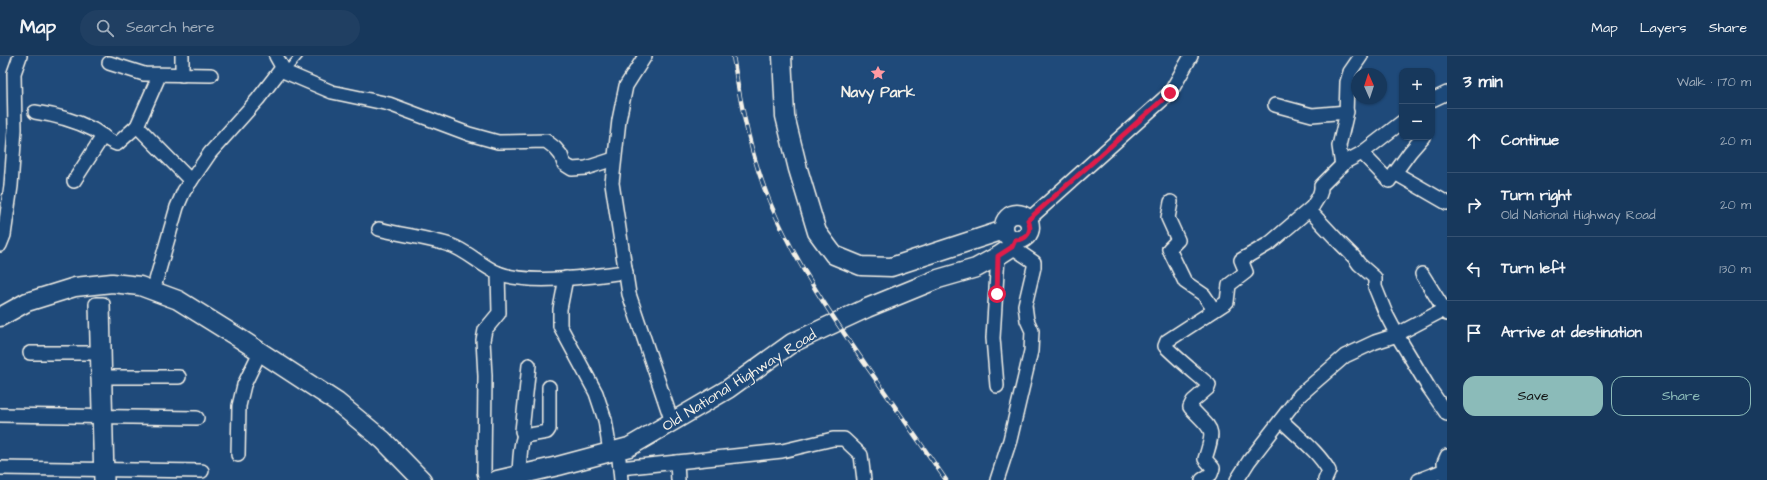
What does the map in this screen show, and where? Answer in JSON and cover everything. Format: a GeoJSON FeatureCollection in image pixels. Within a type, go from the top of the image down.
{"type":"FeatureCollection","features":[{"type":"Feature","properties":{"kind":"main road"},"geometry":{"type":"LineString","coordinates":[[782,56],[785,116],[798,169],[817,232],[834,254],[861,266],[891,267],[1007,243],[1023,238],[1029,232],[1030,228],[1028,220]]}},
{"type":"Feature","properties":{"kind":"main road","name":"Old National Highway Road"},"geometry":{"type":"LineString","coordinates":[[497,480],[519,477],[629,446],[728,389],[792,343],[867,308],[938,279],[976,268],[1007,243]]}},
{"type":"Feature","properties":{"kind":"main road"},"geometry":{"type":"LineString","coordinates":[[0,317],[27,302],[75,287],[112,283],[140,286],[178,300],[337,402],[383,440],[416,478]]}},
{"type":"Feature","properties":{"kind":"street"},"geometry":{"type":"LineString","coordinates":[[0,245],[4,235],[11,186],[15,129],[14,73],[20,56]]}},
{"type":"Feature","properties":{"kind":"street"},"geometry":{"type":"LineString","coordinates":[[182,56],[182,75]]}},
{"type":"Feature","properties":{"kind":"street"},"geometry":{"type":"LineString","coordinates":[[276,56],[283,70],[332,92],[389,104],[469,134],[498,142],[546,141],[561,155],[564,164],[572,169],[586,168],[614,158]]}},
{"type":"Feature","properties":{"kind":"street"},"geometry":{"type":"LineString","coordinates":[[645,56],[626,86],[619,120],[612,183],[629,294],[672,422]]}},
{"type":"Feature","properties":{"kind":"street"},"geometry":{"type":"LineString","coordinates":[[1028,220],[1170,93],[1191,56]]}},
{"type":"Feature","properties":{"kind":"street"},"geometry":{"type":"LineString","coordinates":[[1342,166],[1339,146],[1347,112],[1348,82],[1350,72],[1361,56]]}},
{"type":"Feature","properties":{"kind":"street"},"geometry":{"type":"LineString","coordinates":[[109,63],[136,72],[159,76],[211,75]]}},
{"type":"Feature","properties":{"kind":"street"},"geometry":{"type":"LineString","coordinates":[[153,291],[177,207],[191,181],[210,153],[283,70]]}},
{"type":"Feature","properties":{"kind":"street"},"geometry":{"type":"LineString","coordinates":[[34,112],[59,116],[76,122],[117,144],[137,126],[159,76]]}},
{"type":"Feature","properties":{"kind":"street"},"geometry":{"type":"LineString","coordinates":[[1435,99],[1447,93]]}},
{"type":"Feature","properties":{"kind":"street"},"geometry":{"type":"LineString","coordinates":[[1275,105],[1312,115],[1347,112]]}},
{"type":"Feature","properties":{"kind":"street"},"geometry":{"type":"LineString","coordinates":[[1202,480],[1211,474],[1213,468],[1205,459],[1211,441],[1211,432],[1210,427],[1190,407],[1193,401],[1208,388],[1209,385],[1165,346],[1167,341],[1227,302],[1229,285],[1246,272],[1241,260],[1270,243],[1311,208],[1321,195],[1321,186],[1342,166],[1362,153],[1399,124]]}},
{"type":"Feature","properties":{"kind":"street"},"geometry":{"type":"LineString","coordinates":[[137,126],[191,181]]}},
{"type":"Feature","properties":{"kind":"street"},"geometry":{"type":"LineString","coordinates":[[74,181],[103,136]]}},
{"type":"Feature","properties":{"kind":"street"},"geometry":{"type":"LineString","coordinates":[[1362,153],[1389,181],[1420,140]]}},
{"type":"Feature","properties":{"kind":"street"},"geometry":{"type":"LineString","coordinates":[[1395,173],[1447,203]]}},
{"type":"Feature","properties":{"kind":"street"},"geometry":{"type":"LineString","coordinates":[[1171,202],[1168,218],[1178,240],[1169,250],[1185,282],[1204,295],[1214,310]]}},
{"type":"Feature","properties":{"kind":"street"},"geometry":{"type":"LineString","coordinates":[[1311,208],[1313,216],[1365,270],[1375,278],[1375,287],[1386,314],[1397,335],[1429,388],[1447,414]]}},
{"type":"Feature","properties":{"kind":"street"},"geometry":{"type":"LineString","coordinates":[[379,229],[451,246],[466,253],[498,273],[544,280],[626,272]]}},
{"type":"Feature","properties":{"kind":"street"},"geometry":{"type":"LineString","coordinates":[[997,386],[993,338],[1007,243],[1034,262],[1025,304],[1027,320],[1032,331],[1031,351],[1010,440],[997,480]]}},
{"type":"Feature","properties":{"kind":"street"},"geometry":{"type":"LineString","coordinates":[[486,480],[484,472],[485,376],[483,340],[485,330],[499,313],[498,273]]}},
{"type":"Feature","properties":{"kind":"street"},"geometry":{"type":"LineString","coordinates":[[1237,480],[1249,461],[1300,395],[1345,356],[1375,342],[1397,335],[1446,311],[1422,274]]}},
{"type":"Feature","properties":{"kind":"street"},"geometry":{"type":"LineString","coordinates":[[566,278],[560,309],[560,326],[596,393],[620,474],[677,462],[782,450],[833,439],[844,439],[861,455],[864,480]]}},
{"type":"Feature","properties":{"kind":"street"},"geometry":{"type":"LineString","coordinates":[[102,377],[97,353],[96,304],[103,304],[102,377],[104,475]]}},
{"type":"Feature","properties":{"kind":"street"},"geometry":{"type":"LineString","coordinates":[[238,455],[240,406],[244,385],[260,352]]}},
{"type":"Feature","properties":{"kind":"street"},"geometry":{"type":"LineString","coordinates":[[30,353],[97,353]]}},
{"type":"Feature","properties":{"kind":"street"},"geometry":{"type":"LineString","coordinates":[[519,477],[521,441],[524,436],[522,431],[529,365]]}},
{"type":"Feature","properties":{"kind":"street"},"geometry":{"type":"LineString","coordinates":[[102,377],[179,377]]}},
{"type":"Feature","properties":{"kind":"street"},"geometry":{"type":"LineString","coordinates":[[524,436],[547,432],[549,429],[549,387]]}},
{"type":"Feature","properties":{"kind":"street"},"geometry":{"type":"LineString","coordinates":[[0,415],[197,418]]}},
{"type":"Feature","properties":{"kind":"street"},"geometry":{"type":"LineString","coordinates":[[1281,420],[1310,447],[1325,464],[1329,471],[1325,480]]}},
{"type":"Feature","properties":{"kind":"street"},"geometry":{"type":"LineString","coordinates":[[1419,480],[1446,475],[1444,463],[1447,456]]}},
{"type":"Feature","properties":{"kind":"street"},"geometry":{"type":"LineString","coordinates":[[677,462],[678,480]]}},
{"type":"Feature","properties":{"kind":"street"},"geometry":{"type":"LineString","coordinates":[[0,468],[104,475],[202,471]]}},
{"type":"Feature","properties":{"kind":"lane"},"geometry":{"type":"LineString","coordinates":[[283,70],[298,56]]}},
{"type":"Feature","properties":{"kind":"railway"},"geometry":{"type":"LineString","coordinates":[[733,56],[743,113],[752,150],[764,187],[781,227],[829,311],[946,480]]}},
{"type":"Feature","properties":{"kind":"place","name":"Navy Park"},"geometry":{"type":"Point","coordinates":[878,73]}},
{"type":"Feature","properties":{"kind":"route"},"geometry":{"type":"LineString","coordinates":[[997,294],[998,256],[1012,247],[1015,240],[1019,240],[1027,236],[1030,228],[1028,220],[1170,93]]}}]}
